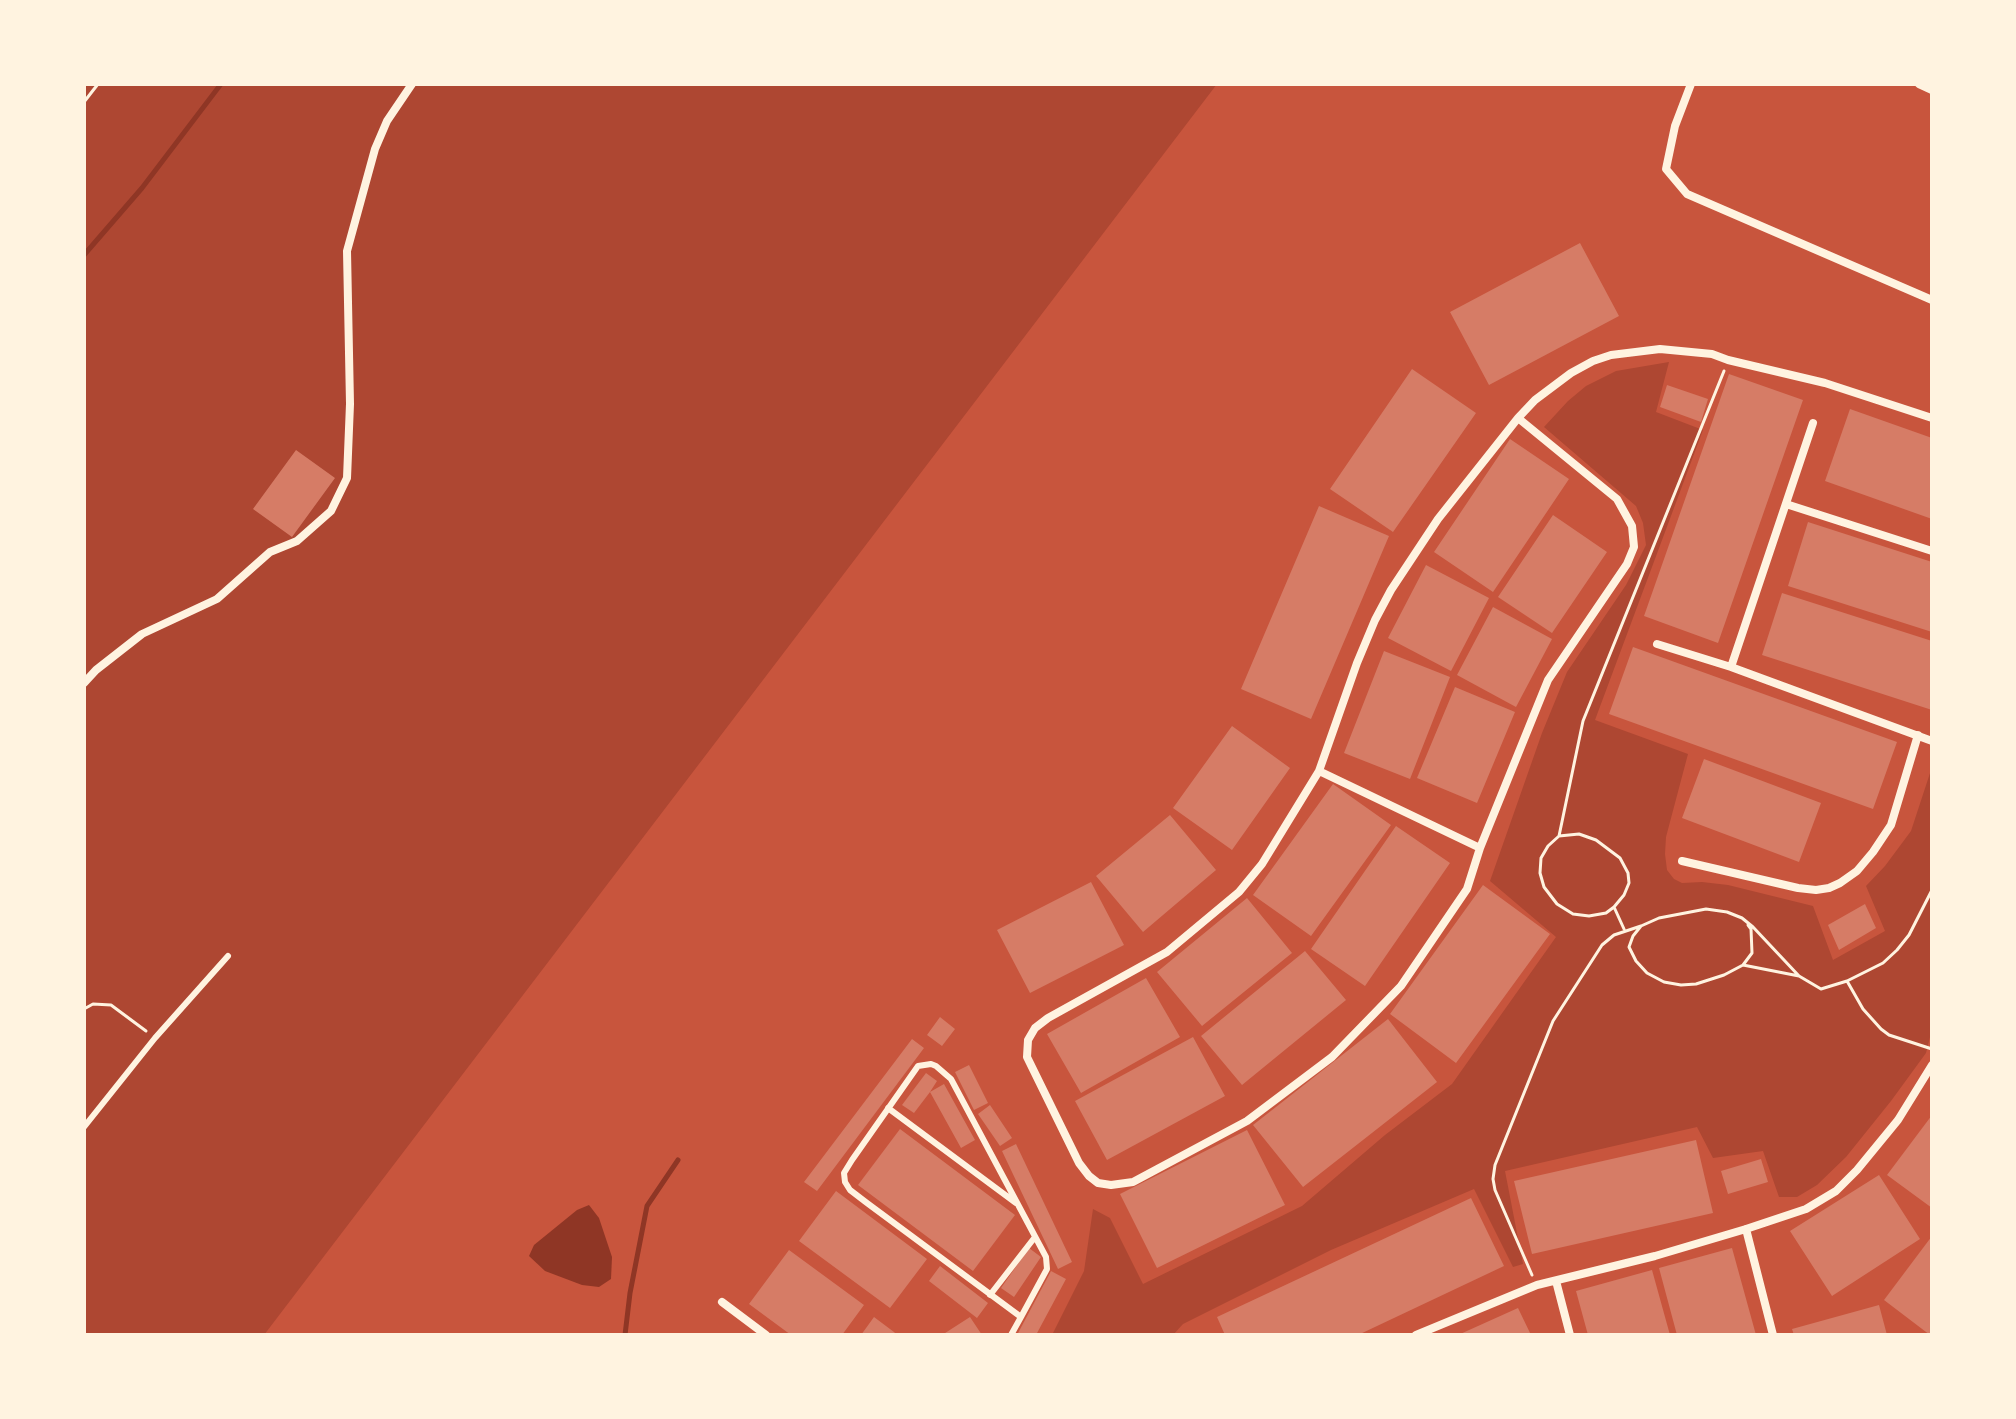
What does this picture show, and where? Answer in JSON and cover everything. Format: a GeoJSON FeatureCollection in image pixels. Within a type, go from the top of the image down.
{"type":"FeatureCollection","features":[{"type":"Feature","properties":{"kind":"street"},"geometry":{"type":"LineString","coordinates":[[84,683],[142,634],[217,599],[270,552],[297,541],[331,511],[347,478],[350,404],[347,251],[375,149],[387,121],[412,84]]}},
{"type":"Feature","properties":{"kind":"street"},"geometry":{"type":"LineString","coordinates":[[1691,84],[1675,126],[1666,169],[1687,194],[1932,300]]}},
{"type":"Feature","properties":{"kind":"street"},"geometry":{"type":"LineString","coordinates":[[1919,84],[1932,90]]}},
{"type":"Feature","properties":{"kind":"street"},"geometry":{"type":"LineString","coordinates":[[1518,418],[1617,499],[1632,526],[1634,547],[1627,564],[1548,680],[1480,848],[1467,889],[1401,986],[1332,1057],[1247,1121],[1133,1182],[1098,1183],[1079,1163],[1054,1113],[1027,1057],[1028,1040],[1035,1028],[1048,1018],[1167,952],[1239,892],[1262,864],[1319,771],[1357,663],[1391,590],[1438,519],[1518,418],[1550,387],[1593,361],[1611,355],[1660,349],[1712,354],[1825,383],[1932,418]]}},
{"type":"Feature","properties":{"kind":"street"},"geometry":{"type":"LineString","coordinates":[[1731,667],[1813,423]]}},
{"type":"Feature","properties":{"kind":"street"},"geometry":{"type":"LineString","coordinates":[[1786,504],[1932,551]]}},
{"type":"Feature","properties":{"kind":"street"},"geometry":{"type":"LineString","coordinates":[[1657,644],[1731,667],[1932,741]]}},
{"type":"Feature","properties":{"kind":"street"},"geometry":{"type":"LineString","coordinates":[[1682,861],[1798,888],[1816,890],[1840,883],[1865,862],[1891,825],[1918,735]]}},
{"type":"Feature","properties":{"kind":"street"},"geometry":{"type":"LineString","coordinates":[[1319,771],[1480,848]]}},
{"type":"Feature","properties":{"kind":"street"},"geometry":{"type":"LineString","coordinates":[[1416,1335],[1537,1285],[1655,1256],[1806,1209],[1836,1191],[1857,1170],[1898,1120],[1932,1065]]}},
{"type":"Feature","properties":{"kind":"street"},"geometry":{"type":"LineString","coordinates":[[1746,1229],[1773,1335]]}},
{"type":"Feature","properties":{"kind":"street"},"geometry":{"type":"LineString","coordinates":[[1556,1281],[1570,1335]]}},
{"type":"Feature","properties":{"kind":"street"},"geometry":{"type":"LineString","coordinates":[[722,1302],[766,1335]]}},
{"type":"Feature","properties":{"kind":"lane"},"geometry":{"type":"LineString","coordinates":[[84,1127],[155,1038],[228,956]]}},
{"type":"Feature","properties":{"kind":"lane"},"geometry":{"type":"LineString","coordinates":[[1011,1335],[1021,1317],[1047,1269],[1046,1257],[951,1079],[931,1064],[918,1066],[852,1160],[844,1173],[845,1182],[859,1197],[1021,1317]]}},
{"type":"Feature","properties":{"kind":"lane"},"geometry":{"type":"LineString","coordinates":[[888,1108],[1018,1205]]}},
{"type":"Feature","properties":{"kind":"lane"},"geometry":{"type":"LineString","coordinates":[[990,1295],[1035,1237]]}},
{"type":"Feature","properties":{"kind":"path"},"geometry":{"type":"LineString","coordinates":[[84,102],[98,84]]}},
{"type":"Feature","properties":{"kind":"path"},"geometry":{"type":"LineString","coordinates":[[1559,836],[1579,834],[1596,840],[1620,858],[1628,873],[1629,883],[1624,895],[1606,913],[1589,916],[1573,914],[1557,904],[1544,887],[1540,873],[1541,858],[1559,836],[1583,721],[1728,360]]}},
{"type":"Feature","properties":{"kind":"path"},"geometry":{"type":"LineString","coordinates":[[1537,1285],[1499,1200],[1493,1179],[1495,1165],[1553,1021],[1602,945],[1614,935],[1659,918],[1706,909],[1727,912],[1742,918],[1799,976],[1821,989],[1847,981],[1883,963],[1909,935],[1932,890]]}},
{"type":"Feature","properties":{"kind":"path"},"geometry":{"type":"LineString","coordinates":[[1614,907],[1625,931]]}},
{"type":"Feature","properties":{"kind":"path"},"geometry":{"type":"LineString","coordinates":[[1641,926],[1629,947],[1647,973],[1664,982],[1696,984],[1743,965],[1752,953],[1751,929],[1742,918]]}},
{"type":"Feature","properties":{"kind":"path"},"geometry":{"type":"LineString","coordinates":[[1743,965],[1799,976]]}},
{"type":"Feature","properties":{"kind":"path"},"geometry":{"type":"LineString","coordinates":[[1847,981],[1863,1009],[1881,1029],[1889,1035],[1932,1049]]}},
{"type":"Feature","properties":{"kind":"path"},"geometry":{"type":"LineString","coordinates":[[84,1009],[93,1004],[111,1005],[155,1038]]}},
{"type":"Feature","properties":{"kind":"shaded area"},"geometry":{"type":"Polygon","coordinates":[[[84,84],[1217,84],[264,1335],[84,1335],[84,84]]]}},
{"type":"Feature","properties":{"kind":"shaded area"},"geometry":{"type":"Polygon","coordinates":[[[1669,362],[1656,412],[1703,430],[1595,720],[1688,754],[1666,837],[1667,870],[1674,879],[1682,883],[1728,885],[1813,906],[1833,960],[1885,931],[1866,886],[1911,831],[1932,767],[1932,1029],[1926,1053],[1846,1157],[1817,1185],[1797,1197],[1779,1197],[1763,1151],[1713,1158],[1697,1127],[1505,1171],[1523,1264],[1513,1267],[1474,1189],[1331,1250],[1183,1324],[1173,1335],[1052,1335],[1084,1271],[1093,1209],[1110,1218],[1143,1284],[1302,1206],[1385,1135],[1452,1084],[1556,937],[1490,881],[1567,672],[1626,585],[1646,545],[1643,523],[1636,506],[1544,427],[1586,386],[1616,371],[1669,362]]]}},
{"type":"Feature","properties":{"kind":"shaded area"},"geometry":{"type":"Polygon","coordinates":[[[589,1205],[599,1218],[612,1257],[611,1279],[599,1287],[582,1285],[545,1271],[529,1256],[534,1245],[577,1210],[589,1205]]]}},
{"type":"Feature","properties":{"kind":"building"},"geometry":{"type":"Polygon","coordinates":[[[1580,243],[1619,316],[1489,385],[1450,312],[1580,243]]]}},
{"type":"Feature","properties":{"kind":"building"},"geometry":{"type":"Polygon","coordinates":[[[1412,369],[1476,413],[1393,532],[1330,489],[1412,369]]]}},
{"type":"Feature","properties":{"kind":"building"},"geometry":{"type":"Polygon","coordinates":[[[1729,374],[1803,400],[1718,643],[1644,616],[1729,374]]]}},
{"type":"Feature","properties":{"kind":"building"},"geometry":{"type":"Polygon","coordinates":[[[1667,385],[1708,399],[1701,422],[1660,407],[1667,385]]]}},
{"type":"Feature","properties":{"kind":"building"},"geometry":{"type":"Polygon","coordinates":[[[1850,409],[1932,438],[1932,519],[1825,481],[1850,409]]]}},
{"type":"Feature","properties":{"kind":"building"},"geometry":{"type":"Polygon","coordinates":[[[1510,439],[1569,479],[1493,592],[1434,552],[1510,439]]]}},
{"type":"Feature","properties":{"kind":"building"},"geometry":{"type":"Polygon","coordinates":[[[296,450],[335,478],[292,537],[253,509],[296,450]]]}},
{"type":"Feature","properties":{"kind":"building"},"geometry":{"type":"Polygon","coordinates":[[[1319,506],[1389,536],[1311,719],[1241,689],[1319,506]]]}},
{"type":"Feature","properties":{"kind":"building"},"geometry":{"type":"Polygon","coordinates":[[[1553,515],[1607,552],[1552,633],[1498,597],[1553,515]]]}},
{"type":"Feature","properties":{"kind":"building"},"geometry":{"type":"Polygon","coordinates":[[[1808,522],[1932,562],[1932,632],[1788,586],[1808,522]]]}},
{"type":"Feature","properties":{"kind":"building"},"geometry":{"type":"Polygon","coordinates":[[[1426,565],[1489,598],[1451,671],[1388,638],[1426,565]]]}},
{"type":"Feature","properties":{"kind":"building"},"geometry":{"type":"Polygon","coordinates":[[[1782,593],[1932,641],[1932,710],[1762,655],[1782,593]]]}},
{"type":"Feature","properties":{"kind":"building"},"geometry":{"type":"Polygon","coordinates":[[[1493,607],[1552,639],[1516,707],[1457,675],[1493,607]]]}},
{"type":"Feature","properties":{"kind":"building"},"geometry":{"type":"Polygon","coordinates":[[[1633,647],[1897,742],[1873,809],[1609,714],[1633,647]]]}},
{"type":"Feature","properties":{"kind":"building"},"geometry":{"type":"Polygon","coordinates":[[[1384,651],[1450,677],[1410,779],[1344,753],[1384,651]]]}},
{"type":"Feature","properties":{"kind":"building"},"geometry":{"type":"Polygon","coordinates":[[[1455,687],[1515,712],[1477,803],[1417,778],[1455,687]]]}},
{"type":"Feature","properties":{"kind":"building"},"geometry":{"type":"Polygon","coordinates":[[[1232,726],[1290,768],[1232,850],[1173,808],[1232,726]]]}},
{"type":"Feature","properties":{"kind":"building"},"geometry":{"type":"Polygon","coordinates":[[[1704,759],[1821,803],[1799,862],[1682,818],[1704,759]]]}},
{"type":"Feature","properties":{"kind":"building"},"geometry":{"type":"Polygon","coordinates":[[[1333,784],[1391,825],[1311,936],[1253,895],[1333,784]]]}},
{"type":"Feature","properties":{"kind":"building"},"geometry":{"type":"Polygon","coordinates":[[[1170,815],[1216,870],[1143,932],[1096,876],[1170,815]]]}},
{"type":"Feature","properties":{"kind":"building"},"geometry":{"type":"Polygon","coordinates":[[[1396,826],[1450,863],[1365,986],[1311,949],[1396,826]]]}},
{"type":"Feature","properties":{"kind":"building"},"geometry":{"type":"Polygon","coordinates":[[[1091,882],[1124,945],[1030,993],[997,930],[1091,882]]]}},
{"type":"Feature","properties":{"kind":"building"},"geometry":{"type":"Polygon","coordinates":[[[1483,885],[1550,934],[1456,1063],[1390,1014],[1483,885]]]}},
{"type":"Feature","properties":{"kind":"building"},"geometry":{"type":"Polygon","coordinates":[[[1247,898],[1292,953],[1202,1026],[1157,972],[1247,898]]]}},
{"type":"Feature","properties":{"kind":"building"},"geometry":{"type":"Polygon","coordinates":[[[1865,904],[1876,928],[1839,950],[1828,925],[1865,904]]]}},
{"type":"Feature","properties":{"kind":"building"},"geometry":{"type":"Polygon","coordinates":[[[1305,951],[1346,1000],[1242,1085],[1201,1036],[1305,951]]]}},
{"type":"Feature","properties":{"kind":"building"},"geometry":{"type":"Polygon","coordinates":[[[1146,978],[1180,1037],[1081,1093],[1047,1034],[1146,978]]]}},
{"type":"Feature","properties":{"kind":"building"},"geometry":{"type":"Polygon","coordinates":[[[940,1017],[955,1029],[942,1046],[927,1035],[940,1017]]]}},
{"type":"Feature","properties":{"kind":"building"},"geometry":{"type":"Polygon","coordinates":[[[1388,1019],[1437,1082],[1303,1187],[1253,1125],[1388,1019]]]}},
{"type":"Feature","properties":{"kind":"building"},"geometry":{"type":"Polygon","coordinates":[[[1193,1037],[1225,1096],[1107,1160],[1075,1101],[1193,1037]]]}},
{"type":"Feature","properties":{"kind":"building"},"geometry":{"type":"Polygon","coordinates":[[[912,1039],[924,1048],[817,1191],[804,1182],[912,1039]]]}},
{"type":"Feature","properties":{"kind":"building"},"geometry":{"type":"Polygon","coordinates":[[[969,1065],[988,1103],[974,1110],[955,1072],[969,1065]]]}},
{"type":"Feature","properties":{"kind":"building"},"geometry":{"type":"Polygon","coordinates":[[[926,1073],[937,1081],[914,1113],[902,1105],[926,1073]]]}},
{"type":"Feature","properties":{"kind":"building"},"geometry":{"type":"Polygon","coordinates":[[[944,1084],[975,1140],[961,1148],[930,1092],[944,1084]]]}},
{"type":"Feature","properties":{"kind":"building"},"geometry":{"type":"Polygon","coordinates":[[[990,1105],[1012,1138],[1000,1146],[978,1114],[990,1105]]]}},
{"type":"Feature","properties":{"kind":"building"},"geometry":{"type":"Polygon","coordinates":[[[1932,1115],[1932,1208],[1887,1175],[1932,1115]]]}},
{"type":"Feature","properties":{"kind":"building"},"geometry":{"type":"Polygon","coordinates":[[[900,1129],[1015,1215],[973,1271],[858,1185],[900,1129]]]}},
{"type":"Feature","properties":{"kind":"building"},"geometry":{"type":"Polygon","coordinates":[[[1247,1130],[1285,1205],[1157,1268],[1120,1194],[1247,1130]]]}},
{"type":"Feature","properties":{"kind":"building"},"geometry":{"type":"Polygon","coordinates":[[[1696,1140],[1713,1213],[1532,1254],[1514,1181],[1696,1140]]]}},
{"type":"Feature","properties":{"kind":"building"},"geometry":{"type":"Polygon","coordinates":[[[1016,1144],[1072,1262],[1058,1269],[1002,1151],[1016,1144]]]}},
{"type":"Feature","properties":{"kind":"building"},"geometry":{"type":"Polygon","coordinates":[[[1761,1159],[1768,1182],[1728,1194],[1721,1171],[1761,1159]]]}},
{"type":"Feature","properties":{"kind":"building"},"geometry":{"type":"Polygon","coordinates":[[[1879,1175],[1920,1239],[1832,1296],[1790,1231],[1879,1175]]]}},
{"type":"Feature","properties":{"kind":"building"},"geometry":{"type":"Polygon","coordinates":[[[836,1191],[927,1259],[890,1308],[799,1241],[836,1191]]]}},
{"type":"Feature","properties":{"kind":"building"},"geometry":{"type":"Polygon","coordinates":[[[1471,1198],[1504,1266],[1358,1335],[1225,1335],[1217,1317],[1471,1198]]]}},
{"type":"Feature","properties":{"kind":"building"},"geometry":{"type":"Polygon","coordinates":[[[1932,1236],[1932,1335],[1930,1335],[1884,1300],[1932,1236]]]}},
{"type":"Feature","properties":{"kind":"building"},"geometry":{"type":"Polygon","coordinates":[[[1029,1248],[1041,1257],[1014,1297],[1001,1288],[1029,1248]]]}},
{"type":"Feature","properties":{"kind":"building"},"geometry":{"type":"Polygon","coordinates":[[[1732,1248],[1756,1335],[1677,1335],[1659,1268],[1732,1248]]]}},
{"type":"Feature","properties":{"kind":"building"},"geometry":{"type":"Polygon","coordinates":[[[789,1250],[864,1305],[842,1335],[791,1335],[749,1304],[789,1250]]]}},
{"type":"Feature","properties":{"kind":"building"},"geometry":{"type":"Polygon","coordinates":[[[940,1266],[988,1303],[977,1318],[929,1281],[940,1266]]]}},
{"type":"Feature","properties":{"kind":"building"},"geometry":{"type":"Polygon","coordinates":[[[1652,1270],[1670,1335],[1588,1335],[1576,1291],[1652,1270]]]}},
{"type":"Feature","properties":{"kind":"building"},"geometry":{"type":"Polygon","coordinates":[[[1051,1271],[1066,1279],[1036,1335],[1017,1335],[1051,1271]]]}},
{"type":"Feature","properties":{"kind":"building"},"geometry":{"type":"Polygon","coordinates":[[[1879,1305],[1887,1335],[1794,1335],[1792,1329],[1879,1305]]]}},
{"type":"Feature","properties":{"kind":"building"},"geometry":{"type":"Polygon","coordinates":[[[1518,1308],[1531,1335],[1458,1335],[1518,1308]]]}},
{"type":"Feature","properties":{"kind":"building"},"geometry":{"type":"Polygon","coordinates":[[[874,1317],[894,1332],[897,1335],[861,1335],[874,1317]]]}},
{"type":"Feature","properties":{"kind":"building"},"geometry":{"type":"Polygon","coordinates":[[[970,1317],[982,1335],[942,1335],[970,1317]]]}},
{"type":"Feature","properties":{"kind":"waterway"},"geometry":{"type":"LineString","coordinates":[[84,255],[142,188],[221,84]]}},
{"type":"Feature","properties":{"kind":"waterway"},"geometry":{"type":"LineString","coordinates":[[625,1335],[647,1206],[678,1160]]}}]}
